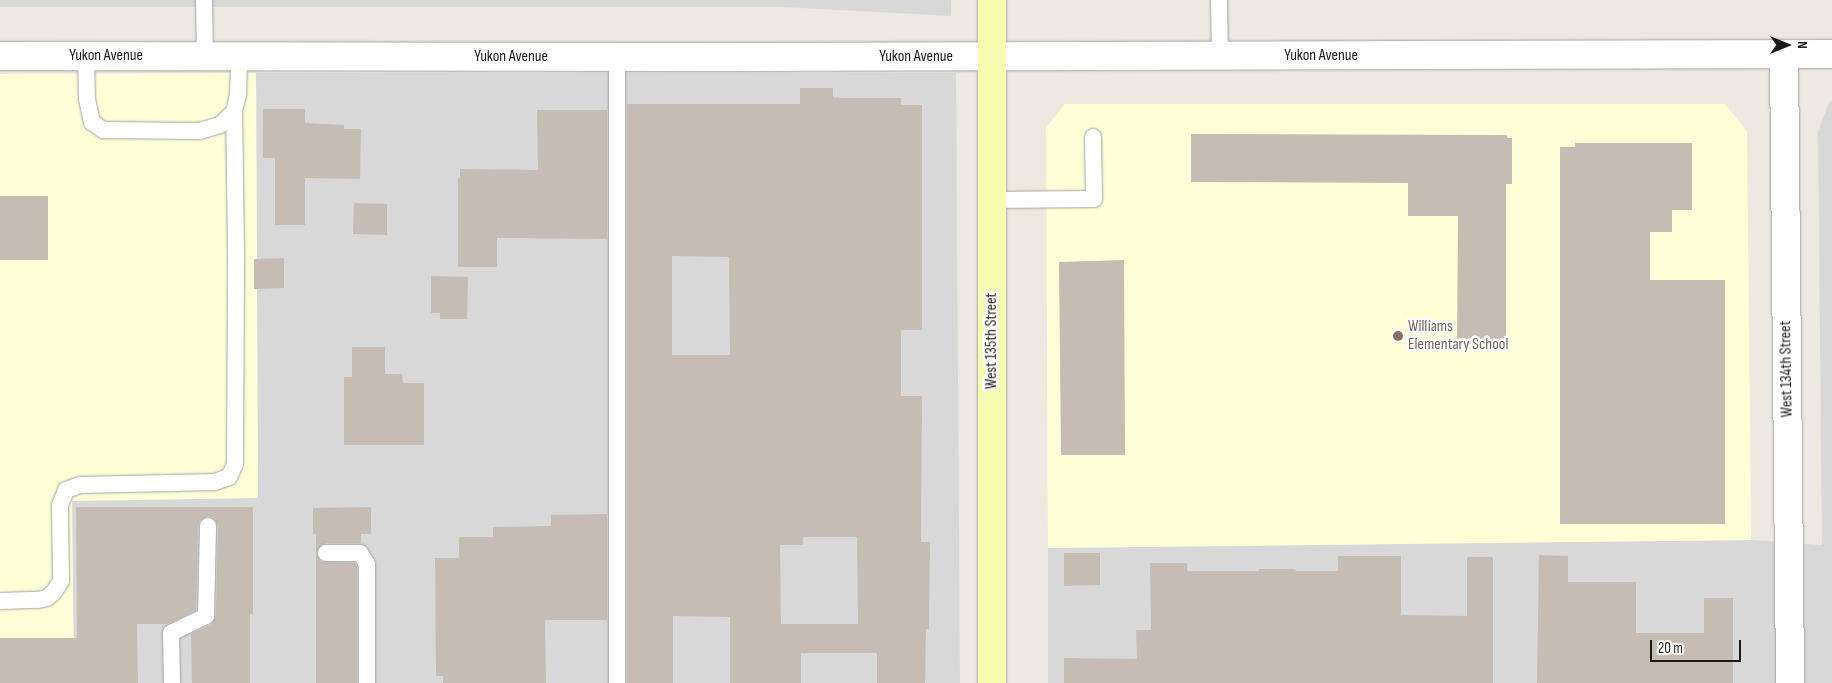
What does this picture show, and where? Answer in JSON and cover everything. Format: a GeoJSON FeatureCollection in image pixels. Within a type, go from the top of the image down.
{"type":"FeatureCollection","features":[{"type":"Feature","properties":{"kind":"street","name":"West 135th Street"},"geometry":{"type":"LineString","coordinates":[[992,0],[992,683]]}},
{"type":"Feature","properties":{"kind":"street","name":"West 134th Street"},"geometry":{"type":"LineString","coordinates":[[1784,54],[1790,683]]}},
{"type":"Feature","properties":{"kind":"street","name":"Yukon Avenue"},"geometry":{"type":"LineString","coordinates":[[0,56],[1220,57],[1832,54]]}},
{"type":"Feature","properties":{"kind":"lane"},"geometry":{"type":"LineString","coordinates":[[204,0],[204,56]]}},
{"type":"Feature","properties":{"kind":"lane"},"geometry":{"type":"LineString","coordinates":[[1219,0],[1220,57]]}},
{"type":"Feature","properties":{"kind":"lane"},"geometry":{"type":"LineString","coordinates":[[86,56],[87,99],[92,122],[103,130],[200,131],[220,125],[234,112]]}},
{"type":"Feature","properties":{"kind":"lane"},"geometry":{"type":"LineString","coordinates":[[0,601],[38,600],[54,592],[61,581],[60,505],[66,490],[80,485],[215,482],[229,476],[235,464],[236,250],[234,112],[238,95],[239,56]]}},
{"type":"Feature","properties":{"kind":"lane"},"geometry":{"type":"LineString","coordinates":[[617,57],[617,683]]}},
{"type":"Feature","properties":{"kind":"lane"},"geometry":{"type":"LineString","coordinates":[[992,200],[1094,198],[1093,137]]}},
{"type":"Feature","properties":{"kind":"lane"},"geometry":{"type":"LineString","coordinates":[[172,683],[171,633],[206,616],[208,526]]}},
{"type":"Feature","properties":{"kind":"lane"},"geometry":{"type":"LineString","coordinates":[[326,553],[360,553],[367,564],[367,683]]}},
{"type":"Feature","properties":{"kind":"shaded area"},"geometry":{"type":"Polygon","coordinates":[[[0,0],[951,0],[951,16],[783,7],[0,7],[0,0]]]}},
{"type":"Feature","properties":{"kind":"shaded area"},"geometry":{"type":"Polygon","coordinates":[[[256,73],[956,73],[960,683],[74,683],[72,500],[258,498],[256,73]]]}},
{"type":"Feature","properties":{"kind":"shaded area"},"geometry":{"type":"Polygon","coordinates":[[[256,73],[258,498],[72,501],[74,683],[0,683],[0,74],[256,73]]]}},
{"type":"Feature","properties":{"kind":"shaded area"},"geometry":{"type":"Polygon","coordinates":[[[1832,101],[1832,683],[1048,683],[1048,548],[1751,540],[1822,545],[1818,132],[1829,102],[1832,101]]]}},
{"type":"Feature","properties":{"kind":"shaded area","name":"Williams Elementary School"},"geometry":{"type":"Polygon","coordinates":[[[1065,104],[1725,104],[1747,131],[1751,540],[1048,548],[1046,128],[1065,104]]]}},
{"type":"Feature","properties":{"kind":"building"},"geometry":{"type":"Polygon","coordinates":[[[800,88],[833,88],[833,97],[901,98],[901,105],[922,105],[922,330],[901,330],[901,396],[922,396],[921,542],[930,542],[929,629],[926,629],[925,683],[877,683],[877,653],[801,653],[801,683],[730,683],[730,617],[673,616],[673,683],[627,683],[627,104],[800,104],[800,88]],[[672,256],[672,355],[730,355],[729,257],[672,256]],[[803,537],[803,545],[780,545],[781,624],[858,624],[857,537],[803,537]]]}},
{"type":"Feature","properties":{"kind":"building"},"geometry":{"type":"Polygon","coordinates":[[[263,109],[305,109],[305,123],[344,125],[344,129],[361,129],[360,179],[305,178],[305,225],[275,225],[275,158],[263,158],[263,109]]]}},
{"type":"Feature","properties":{"kind":"building"},"geometry":{"type":"Polygon","coordinates":[[[537,110],[607,110],[607,239],[497,238],[497,267],[458,267],[458,178],[460,178],[460,169],[538,170],[537,110]]]}},
{"type":"Feature","properties":{"kind":"building"},"geometry":{"type":"Polygon","coordinates":[[[1191,134],[1507,135],[1507,138],[1512,138],[1512,184],[1506,184],[1506,350],[1457,349],[1458,216],[1408,216],[1408,183],[1191,182],[1191,134]]]}},
{"type":"Feature","properties":{"kind":"building"},"geometry":{"type":"Polygon","coordinates":[[[1575,143],[1692,143],[1692,210],[1672,210],[1672,232],[1650,232],[1650,280],[1725,280],[1725,524],[1560,524],[1560,147],[1575,147],[1575,143]]]}},
{"type":"Feature","properties":{"kind":"building"},"geometry":{"type":"Polygon","coordinates":[[[0,196],[48,196],[48,260],[0,260],[0,196]]]}},
{"type":"Feature","properties":{"kind":"building"},"geometry":{"type":"Polygon","coordinates":[[[354,203],[387,204],[387,235],[353,234],[354,203]]]}},
{"type":"Feature","properties":{"kind":"building"},"geometry":{"type":"Polygon","coordinates":[[[284,258],[284,288],[254,289],[254,259],[284,258]]]}},
{"type":"Feature","properties":{"kind":"building"},"geometry":{"type":"Polygon","coordinates":[[[1124,260],[1125,455],[1061,455],[1059,262],[1124,260]]]}},
{"type":"Feature","properties":{"kind":"building"},"geometry":{"type":"Polygon","coordinates":[[[431,276],[468,277],[467,319],[440,319],[440,313],[431,313],[431,276]]]}},
{"type":"Feature","properties":{"kind":"building"},"geometry":{"type":"Polygon","coordinates":[[[352,347],[385,347],[385,374],[402,374],[403,383],[424,383],[424,445],[344,445],[344,377],[352,377],[352,347]]]}},
{"type":"Feature","properties":{"kind":"building"},"geometry":{"type":"Polygon","coordinates":[[[76,507],[253,507],[253,614],[250,614],[250,683],[192,683],[191,634],[211,625],[216,616],[218,526],[214,518],[208,516],[200,520],[198,526],[196,610],[168,624],[137,624],[138,683],[0,683],[0,638],[77,638],[76,507]]]}},
{"type":"Feature","properties":{"kind":"building"},"geometry":{"type":"Polygon","coordinates":[[[371,507],[371,534],[361,534],[361,543],[326,543],[321,545],[316,553],[316,534],[313,534],[313,508],[371,507]]]}},
{"type":"Feature","properties":{"kind":"building"},"geometry":{"type":"Polygon","coordinates":[[[607,514],[607,620],[545,620],[546,683],[443,683],[443,676],[436,676],[435,558],[459,558],[459,537],[493,537],[493,527],[551,526],[551,515],[607,514]]]}},
{"type":"Feature","properties":{"kind":"building"},"geometry":{"type":"Polygon","coordinates":[[[316,553],[321,562],[355,563],[357,567],[357,683],[316,683],[316,553]]]}},
{"type":"Feature","properties":{"kind":"building"},"geometry":{"type":"Polygon","coordinates":[[[1064,553],[1100,553],[1100,585],[1064,586],[1064,553]]]}},
{"type":"Feature","properties":{"kind":"building"},"geometry":{"type":"Polygon","coordinates":[[[1539,555],[1568,556],[1568,582],[1636,582],[1636,633],[1704,633],[1704,598],[1733,598],[1733,683],[1537,683],[1539,555]]]}},
{"type":"Feature","properties":{"kind":"building"},"geometry":{"type":"Polygon","coordinates":[[[1338,556],[1401,556],[1401,615],[1467,616],[1467,557],[1493,557],[1493,683],[1064,683],[1064,658],[1137,659],[1136,630],[1151,630],[1150,563],[1187,563],[1187,571],[1295,569],[1296,571],[1338,571],[1338,556]]]}},
{"type":"Feature","properties":{"kind":"place","name":"Williams Elementary School"},"geometry":{"type":"Point","coordinates":[1398,336]}}]}
